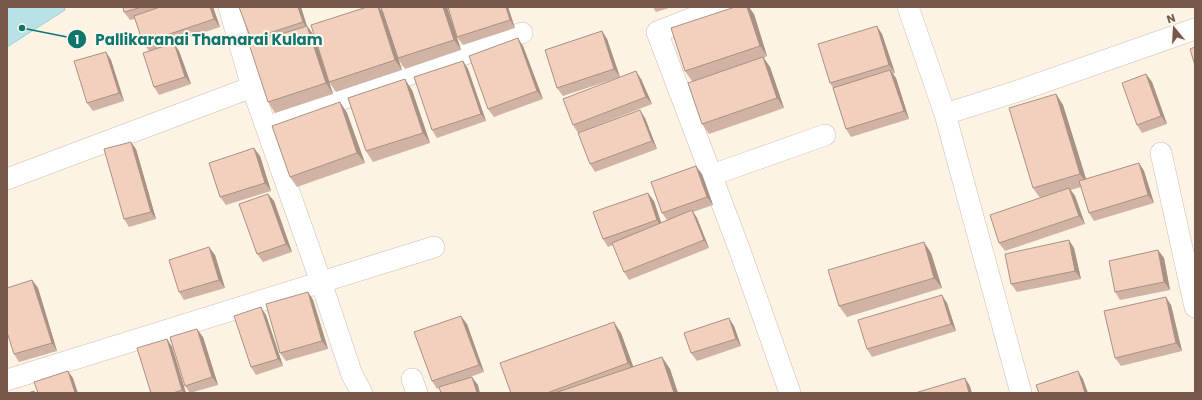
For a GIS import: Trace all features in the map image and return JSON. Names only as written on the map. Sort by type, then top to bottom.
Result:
[{"type":"street","points":[[229,7],[252,87],[352,374],[362,393]]},
{"type":"street","points":[[722,7],[656,32],[712,176],[790,393]]},
{"type":"street","points":[[908,7],[945,114],[1021,393]]},
{"type":"street","points":[[945,114],[1015,92],[1195,29]]},
{"type":"street","points":[[267,127],[522,33]]},
{"type":"street","points":[[7,179],[252,87]]},
{"type":"street","points":[[712,176],[825,135]]},
{"type":"street","points":[[1161,153],[1195,307]]},
{"type":"street","points":[[7,380],[434,247]]},
{"type":"water","points":[[7,7],[64,7],[65,10],[7,47]]},
{"type":"building","points":[[123,7],[142,7],[124,12]]},
{"type":"building","points":[[160,7],[210,7],[214,19],[143,43],[134,16]]},
{"type":"building","points":[[239,7],[298,7],[303,22],[251,39]]},
{"type":"building","points":[[367,7],[378,7],[395,60],[329,82],[311,25]]},
{"type":"building","points":[[381,7],[443,7],[454,40],[398,58]]},
{"type":"building","points":[[448,7],[506,7],[510,20],[457,37]]},
{"type":"building","points":[[735,7],[747,7],[760,46],[685,71],[671,28]]},
{"type":"building","points":[[307,26],[326,83],[268,102],[249,44]]},
{"type":"building","points":[[877,26],[889,65],[830,83],[818,44]]},
{"type":"building","points":[[602,31],[614,69],[557,88],[545,50]]},
{"type":"building","points":[[518,38],[537,91],[488,109],[469,56]]},
{"type":"building","points":[[174,43],[185,77],[154,87],[143,53]]},
{"type":"building","points":[[1195,47],[1195,66],[1190,49]]},
{"type":"building","points":[[106,52],[119,93],[87,103],[74,61]]},
{"type":"building","points":[[763,57],[777,98],[702,124],[688,83]]},
{"type":"building","points":[[463,61],[481,114],[432,130],[414,77]]},
{"type":"building","points":[[890,70],[904,111],[846,129],[833,88]]},
{"type":"building","points":[[636,71],[646,97],[573,125],[563,99]]},
{"type":"building","points":[[1146,74],[1161,116],[1137,125],[1122,83]]},
{"type":"building","points":[[405,79],[423,133],[366,151],[348,98]]},
{"type":"building","points":[[1056,94],[1080,174],[1033,188],[1009,108]]},
{"type":"building","points":[[340,102],[357,153],[290,177],[272,126]]},
{"type":"building","points":[[640,110],[652,141],[590,164],[578,133]]},
{"type":"building","points":[[131,142],[151,212],[124,219],[104,149]]},
{"type":"building","points":[[254,148],[265,183],[220,197],[209,163]]},
{"type":"building","points":[[1139,163],[1148,195],[1089,213],[1079,181]]},
{"type":"building","points":[[696,166],[707,197],[662,213],[651,182]]},
{"type":"building","points":[[1069,188],[1079,216],[999,243],[990,215]]},
{"type":"building","points":[[648,193],[657,220],[603,239],[593,212]]},
{"type":"building","points":[[268,194],[286,244],[257,254],[239,204]]},
{"type":"building","points":[[692,210],[704,240],[624,272],[612,243]]},
{"type":"building","points":[[1069,240],[1075,271],[1011,284],[1005,254]]},
{"type":"building","points":[[924,242],[934,278],[839,306],[828,270]]},
{"type":"building","points":[[209,247],[219,280],[179,292],[169,260]]},
{"type":"building","points":[[1158,250],[1164,282],[1115,292],[1109,261]]},
{"type":"building","points":[[32,280],[52,343],[14,354],[7,332],[7,288]]},
{"type":"building","points":[[308,292],[322,341],[280,353],[266,304]]},
{"type":"building","points":[[942,295],[951,324],[867,349],[858,320]]},
{"type":"building","points":[[1166,297],[1176,343],[1115,358],[1104,311]]},
{"type":"building","points":[[261,307],[278,359],[251,367],[234,316]]},
{"type":"building","points":[[461,316],[479,365],[432,381],[414,332]]},
{"type":"building","points":[[729,318],[736,339],[691,353],[684,333]]},
{"type":"building","points":[[614,322],[628,363],[547,393],[511,393],[500,363]]},
{"type":"building","points":[[197,329],[212,377],[185,386],[170,337]]},
{"type":"building","points":[[167,339],[182,390],[173,393],[151,393],[137,348]]},
{"type":"building","points":[[662,357],[674,393],[555,393]]},
{"type":"building","points":[[68,371],[75,393],[38,393],[34,382]]},
{"type":"building","points":[[1078,371],[1085,393],[1039,393],[1036,385]]},
{"type":"building","points":[[472,377],[477,393],[441,393],[439,387]]},
{"type":"building","points":[[965,378],[969,393],[915,393]]},
{"type":"place","name":"Pallikaranai Thamarai Kulam","points":[[22,28]]}]
